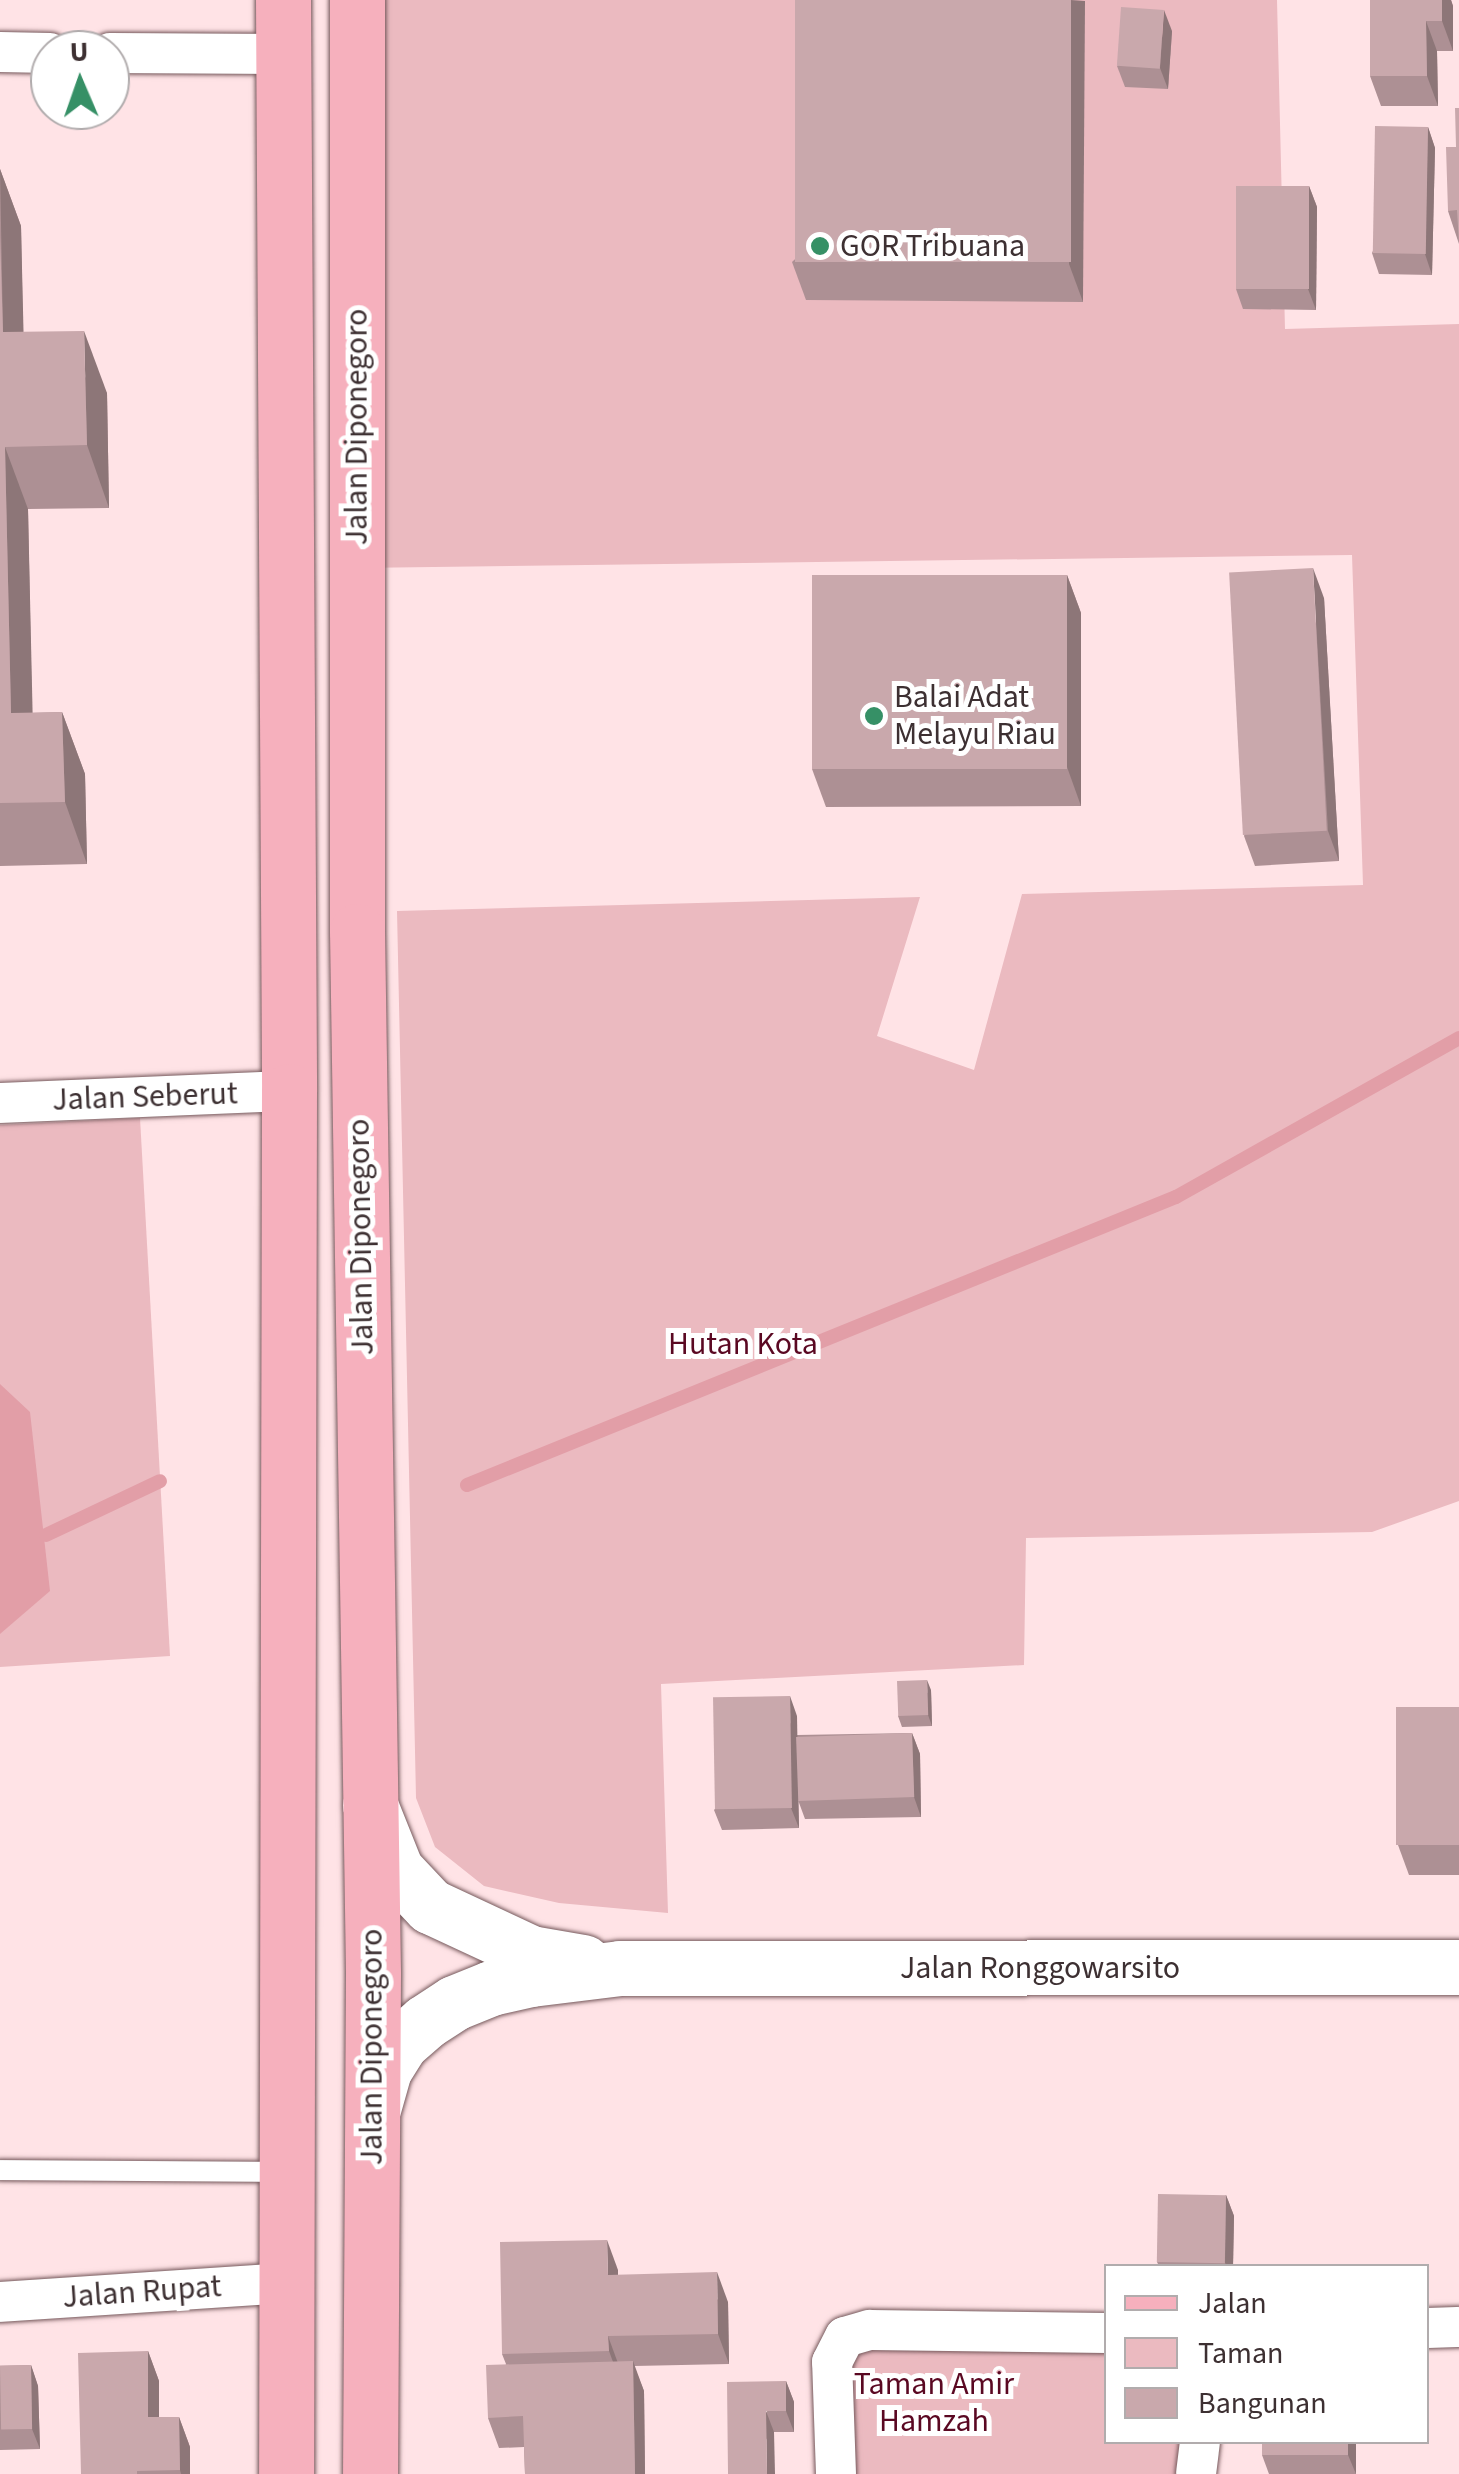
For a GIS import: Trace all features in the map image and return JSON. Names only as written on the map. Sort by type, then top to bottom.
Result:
[{"type":"main road","points":[[283,0],[289,1091],[286,2474]]},
{"type":"main road","name":"Jalan Diponegoro","points":[[358,0],[357,931],[374,2108],[370,2474]]},
{"type":"main road","points":[[286,405],[358,405]]},
{"type":"street","points":[[0,52],[30,53]]},
{"type":"street","points":[[130,53],[284,54]]},
{"type":"street","name":"Jalan Seberut","points":[[0,1103],[289,1091]]},
{"type":"street","name":"Jalan Ronggowarsito","points":[[370,1806],[396,1870],[430,1906],[531,1953],[620,1968]]},
{"type":"street","name":"Jalan Ronggowarsito","points":[[374,2108],[384,2070],[401,2043],[454,2003],[531,1979],[620,1968],[1459,1968]]},
{"type":"street","name":"Jalan Rupat","points":[[0,2302],[285,2283]]},
{"type":"street","points":[[1429,2328],[1459,2326]]},
{"type":"street","points":[[836,2474],[832,2362],[846,2337],[870,2330],[1104,2333]]},
{"type":"street","points":[[1196,2474],[1200,2444]]},
{"type":"lane","points":[[0,2170],[287,2172]]},
{"type":"green space","name":"Hutan Kota","points":[[359,0],[1277,0],[1285,329],[1459,324],[1459,1501],[1372,1532],[1026,1538],[1024,1665],[661,1684],[668,1913],[559,1903],[484,1886],[435,1847],[416,1798],[397,911],[920,897],[877,1036],[974,1070],[1022,894],[1363,885],[1352,555],[357,568]]},
{"type":"green space","points":[[140,1118],[170,1656],[0,1667],[0,1125]]},
{"type":"green space","name":"Taman Amir Hamzah","points":[[1104,2333],[1104,2444],[1200,2444],[1196,2474],[836,2474],[845,2337]]},
{"type":"shaded area","points":[[0,1384],[30,1412],[50,1591],[0,1634]]},
{"type":"building","points":[[795,0],[1071,0],[1071,262],[795,262]]},
{"type":"building","points":[[1370,0],[1442,0],[1442,21],[1426,21],[1427,76],[1370,76]]},
{"type":"building","points":[[1121,7],[1164,10],[1160,69],[1117,66]]},
{"type":"building","points":[[1455,108],[1459,108],[1459,243],[1457,210],[1448,211],[1446,147],[1456,147]]},
{"type":"building","points":[[1375,126],[1428,127],[1426,254],[1373,253]]},
{"type":"building","points":[[1236,186],[1309,186],[1309,289],[1236,289]]},
{"type":"building","points":[[0,235],[3,332],[84,331],[87,445],[5,447],[11,713],[62,712],[65,802],[0,803]]},
{"type":"building","points":[[1313,568],[1327,831],[1243,835],[1229,572]]},
{"type":"building","points":[[812,575],[1067,575],[1067,769],[812,769]]},
{"type":"building","points":[[927,1680],[928,1715],[898,1716],[897,1681]]},
{"type":"building","points":[[790,1696],[792,1808],[715,1809],[713,1697]]},
{"type":"building","points":[[1396,1707],[1459,1707],[1459,1845],[1396,1845]]},
{"type":"building","points":[[912,1733],[914,1797],[798,1801],[796,1737]]},
{"type":"building","points":[[1158,2194],[1226,2195],[1225,2263],[1157,2262]]},
{"type":"building","points":[[607,2240],[608,2275],[717,2272],[718,2334],[608,2336],[609,2351],[502,2354],[500,2242]]},
{"type":"building","points":[[148,2351],[148,2417],[179,2417],[180,2470],[81,2474],[78,2353]]},
{"type":"building","points":[[633,2361],[635,2474],[525,2474],[523,2416],[488,2418],[486,2365]]},
{"type":"building","points":[[31,2365],[32,2429],[1,2430],[0,2366]]},
{"type":"building","points":[[786,2381],[786,2411],[766,2411],[767,2474],[728,2474],[727,2382]]},
{"type":"building","points":[[1262,2444],[1348,2444],[1348,2455],[1262,2455]]},
{"type":"waterway","points":[[467,1485],[1176,1197],[1459,1038]]},
{"type":"waterway","points":[[46,1535],[160,1481]]},
{"type":"place","name":"GOR Tribuana","points":[[820,246]]},
{"type":"place","name":"Balai Adat Melayu Riau","points":[[874,716]]}]
